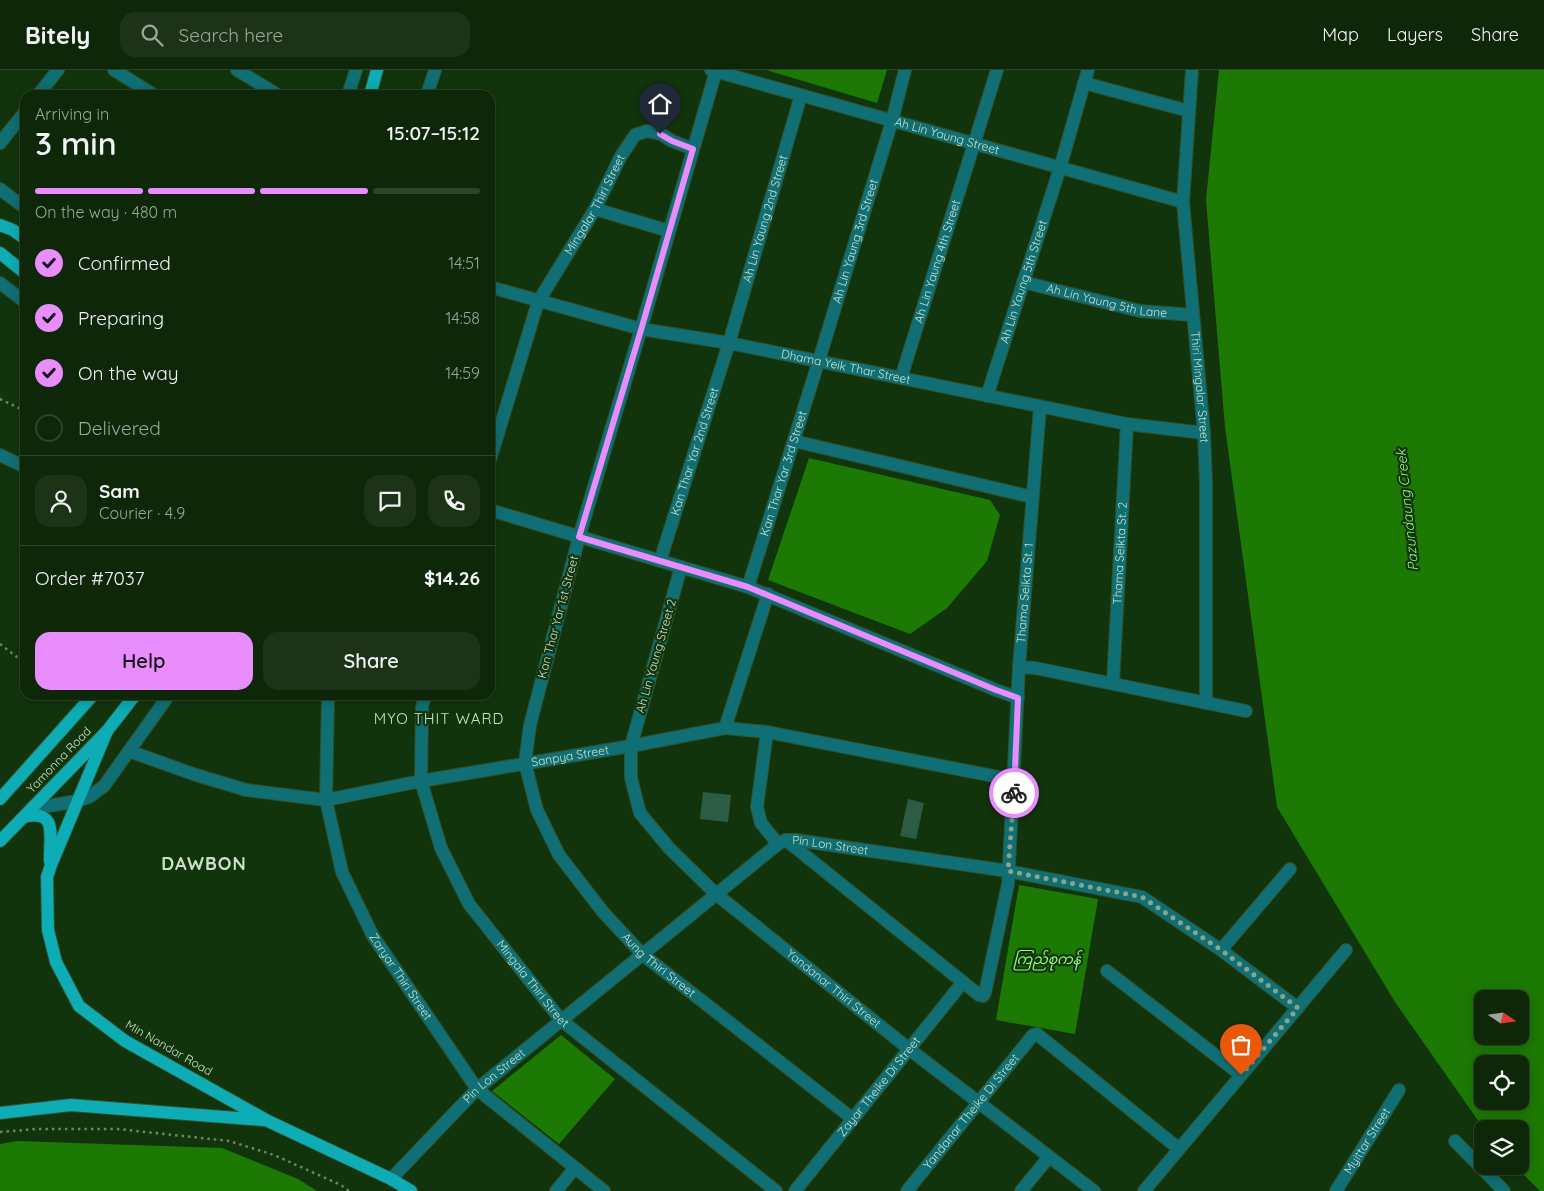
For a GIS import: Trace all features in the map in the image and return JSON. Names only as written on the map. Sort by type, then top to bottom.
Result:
[{"type":"main road","points":[[371,90],[377,70]]},
{"type":"main road","points":[[0,225],[20,235]]},
{"type":"main road","points":[[0,253],[20,269]]},
{"type":"main road","name":"Yamonna Road","points":[[0,799],[89,700]]},
{"type":"main road","name":"Yamonna Road","points":[[0,841],[107,731],[131,700]]},
{"type":"main road","name":"Min Nandar Road","points":[[107,731],[50,865],[47,877],[48,930],[56,962],[79,1006],[126,1041],[268,1121],[411,1191]]},
{"type":"main road","points":[[27,813],[43,816],[48,821],[50,830],[50,865]]},
{"type":"main road","name":"Min Nandar Road","points":[[0,1113],[71,1105],[268,1121]]},
{"type":"street","points":[[42,90],[58,70]]},
{"type":"street","points":[[114,70],[137,90]]},
{"type":"street","points":[[237,70],[270,90]]},
{"type":"street","points":[[350,90],[356,70]]},
{"type":"street","points":[[429,90],[435,70]]},
{"type":"street","name":"Ah Lin Yaung Street","points":[[712,70],[1184,202]]},
{"type":"street","name":"Kan Thar Yar 1st Street","points":[[525,763],[530,725],[579,537],[693,149],[712,70]]},
{"type":"street","name":"Ah Lin Yaung 3rd Street","points":[[819,360],[906,70]]},
{"type":"street","name":"Ah Lin Yaung 4th Street","points":[[901,378],[997,70]]},
{"type":"street","name":"Ah Lin Yaung 5th Street","points":[[987,396],[1060,168],[1088,70]]},
{"type":"street","name":"Thiri Mingalar Street","points":[[1192,70],[1184,202],[1192,316],[1204,434],[1206,484],[1206,703]]},
{"type":"street","points":[[1084,83],[1190,112]]},
{"type":"street","name":"Ah Lin Yaung 2nd Street","points":[[729,343],[802,95]]},
{"type":"street","points":[[0,143],[20,118]]},
{"type":"street","name":"Mingalar Thiri Street","points":[[538,302],[596,208],[621,156],[635,135],[647,131],[660,134],[693,149]]},
{"type":"street","points":[[0,189],[20,204]]},
{"type":"street","points":[[596,208],[669,230]]},
{"type":"street","name":"Ah Lin Yaung 5th Lane","points":[[1023,282],[1140,311],[1192,316]]},
{"type":"street","points":[[0,283],[20,298]]},
{"type":"street","name":"Dhama Yeik Thar Street","points":[[495,289],[641,330],[729,343],[819,360],[1127,424],[1204,434]]},
{"type":"street","points":[[495,444],[538,302]]},
{"type":"street","name":"Kan Thar Yar 2nd Street","points":[[660,561],[729,343]]},
{"type":"street","name":"Kan Thar Yar 3rd Street","points":[[748,587],[819,360]]},
{"type":"street","name":"Thama Seikta St. 1","points":[[963,982],[979,995],[983,996],[985,993],[1008,884],[1019,667],[1040,407]]},
{"type":"street","name":"Thama Seikta St. 2","points":[[1113,683],[1127,424]]},
{"type":"street","points":[[794,441],[1032,497]]},
{"type":"street","points":[[0,455],[20,465]]},
{"type":"street","points":[[495,512],[768,594],[1018,698]]},
{"type":"street","name":"Ah Lin Yaung Street 2","points":[[631,746],[681,567]]},
{"type":"street","points":[[725,728],[768,594]]},
{"type":"street","points":[[1019,667],[1035,668],[1113,683],[1246,711]]},
{"type":"street","points":[[27,813],[89,797],[104,786],[165,700]]},
{"type":"street","name":"Zaryar Thiri Street","points":[[328,700],[326,800],[342,872],[373,936],[477,1089],[604,1191]]},
{"type":"street","name":"Mingala Thiri Street","points":[[424,700],[422,707],[421,781],[442,848],[469,904],[561,1020],[776,1191]]},
{"type":"street","name":"Sanpya Street","points":[[129,751],[246,790],[326,800],[421,781],[631,746],[725,728],[766,732],[1014,780]]},
{"type":"street","points":[[766,732],[757,807],[761,823],[782,842],[963,982]]},
{"type":"street","name":"Yandanar Thiri Street","points":[[631,746],[632,778],[640,813],[669,848],[716,894],[909,1049],[1094,1191]]},
{"type":"street","name":"Aung Thiri Street","points":[[525,763],[537,810],[559,855],[603,912],[642,954],[853,1119]]},
{"type":"street","name":"Pin Lon Street","points":[[391,1180],[477,1089],[782,842],[796,840],[1008,871],[1142,897],[1221,950],[1298,1008]]},
{"type":"street","points":[[1221,950],[1290,869]]},
{"type":"street","points":[[1144,1191],[1346,950]]},
{"type":"street","points":[[1107,971],[1241,1075]]},
{"type":"street","name":"Zayar Theike Di Street","points":[[795,1191],[963,982]]},
{"type":"street","name":"Yandanar Theike Di Street","points":[[907,1191],[1033,1036],[1037,1034],[1179,1149]]},
{"type":"street","name":"Myittar Street","points":[[1336,1191],[1399,1090]]},
{"type":"street","points":[[1455,1141],[1504,1191]]},
{"type":"street","points":[[1021,1191],[1049,1157]]},
{"type":"street","points":[[556,1191],[575,1168]]},
{"type":"path","points":[[0,399],[20,409]]},
{"type":"path","points":[[0,644],[20,658]]},
{"type":"path","points":[[0,1132],[36,1129],[118,1129],[229,1141],[274,1155],[349,1191]]},
{"type":"water","points":[[766,70],[887,70],[877,103]]},
{"type":"water","name":"Pazundaung Creek","points":[[1219,70],[1544,70],[1544,1191],[1540,1191],[1524,1175],[1529,1175],[1529,1120],[1478,1120],[1395,1002],[1277,807],[1225,427],[1206,200]]},
{"type":"water","points":[[809,458],[990,500],[1000,515],[987,561],[947,608],[910,634],[768,580]]},
{"type":"water","name":"ကြည်စုကန်","points":[[1019,885],[1098,899],[1075,1034],[996,1020]]},
{"type":"water","points":[[561,1035],[615,1079],[559,1144],[492,1091]]},
{"type":"water","points":[[17,1141],[222,1148],[298,1179],[317,1191],[0,1191],[0,1144]]},
{"type":"building","points":[[703,792],[731,795],[728,822],[700,819]]},
{"type":"building","points":[[908,799],[924,803],[916,839],[900,836]]},
{"type":"way so far","points":[[1014,793],[1008,871],[1142,897],[1221,950],[1298,1008],[1241,1075]]},
{"type":"district","name":"MYO THIT WARD","points":[[439,719]]},
{"type":"district","name":"DAWBON","points":[[204,864]]},
{"type":"route","points":[[660,134],[693,149],[579,537],[768,594],[1018,698],[1014,793]]}]
